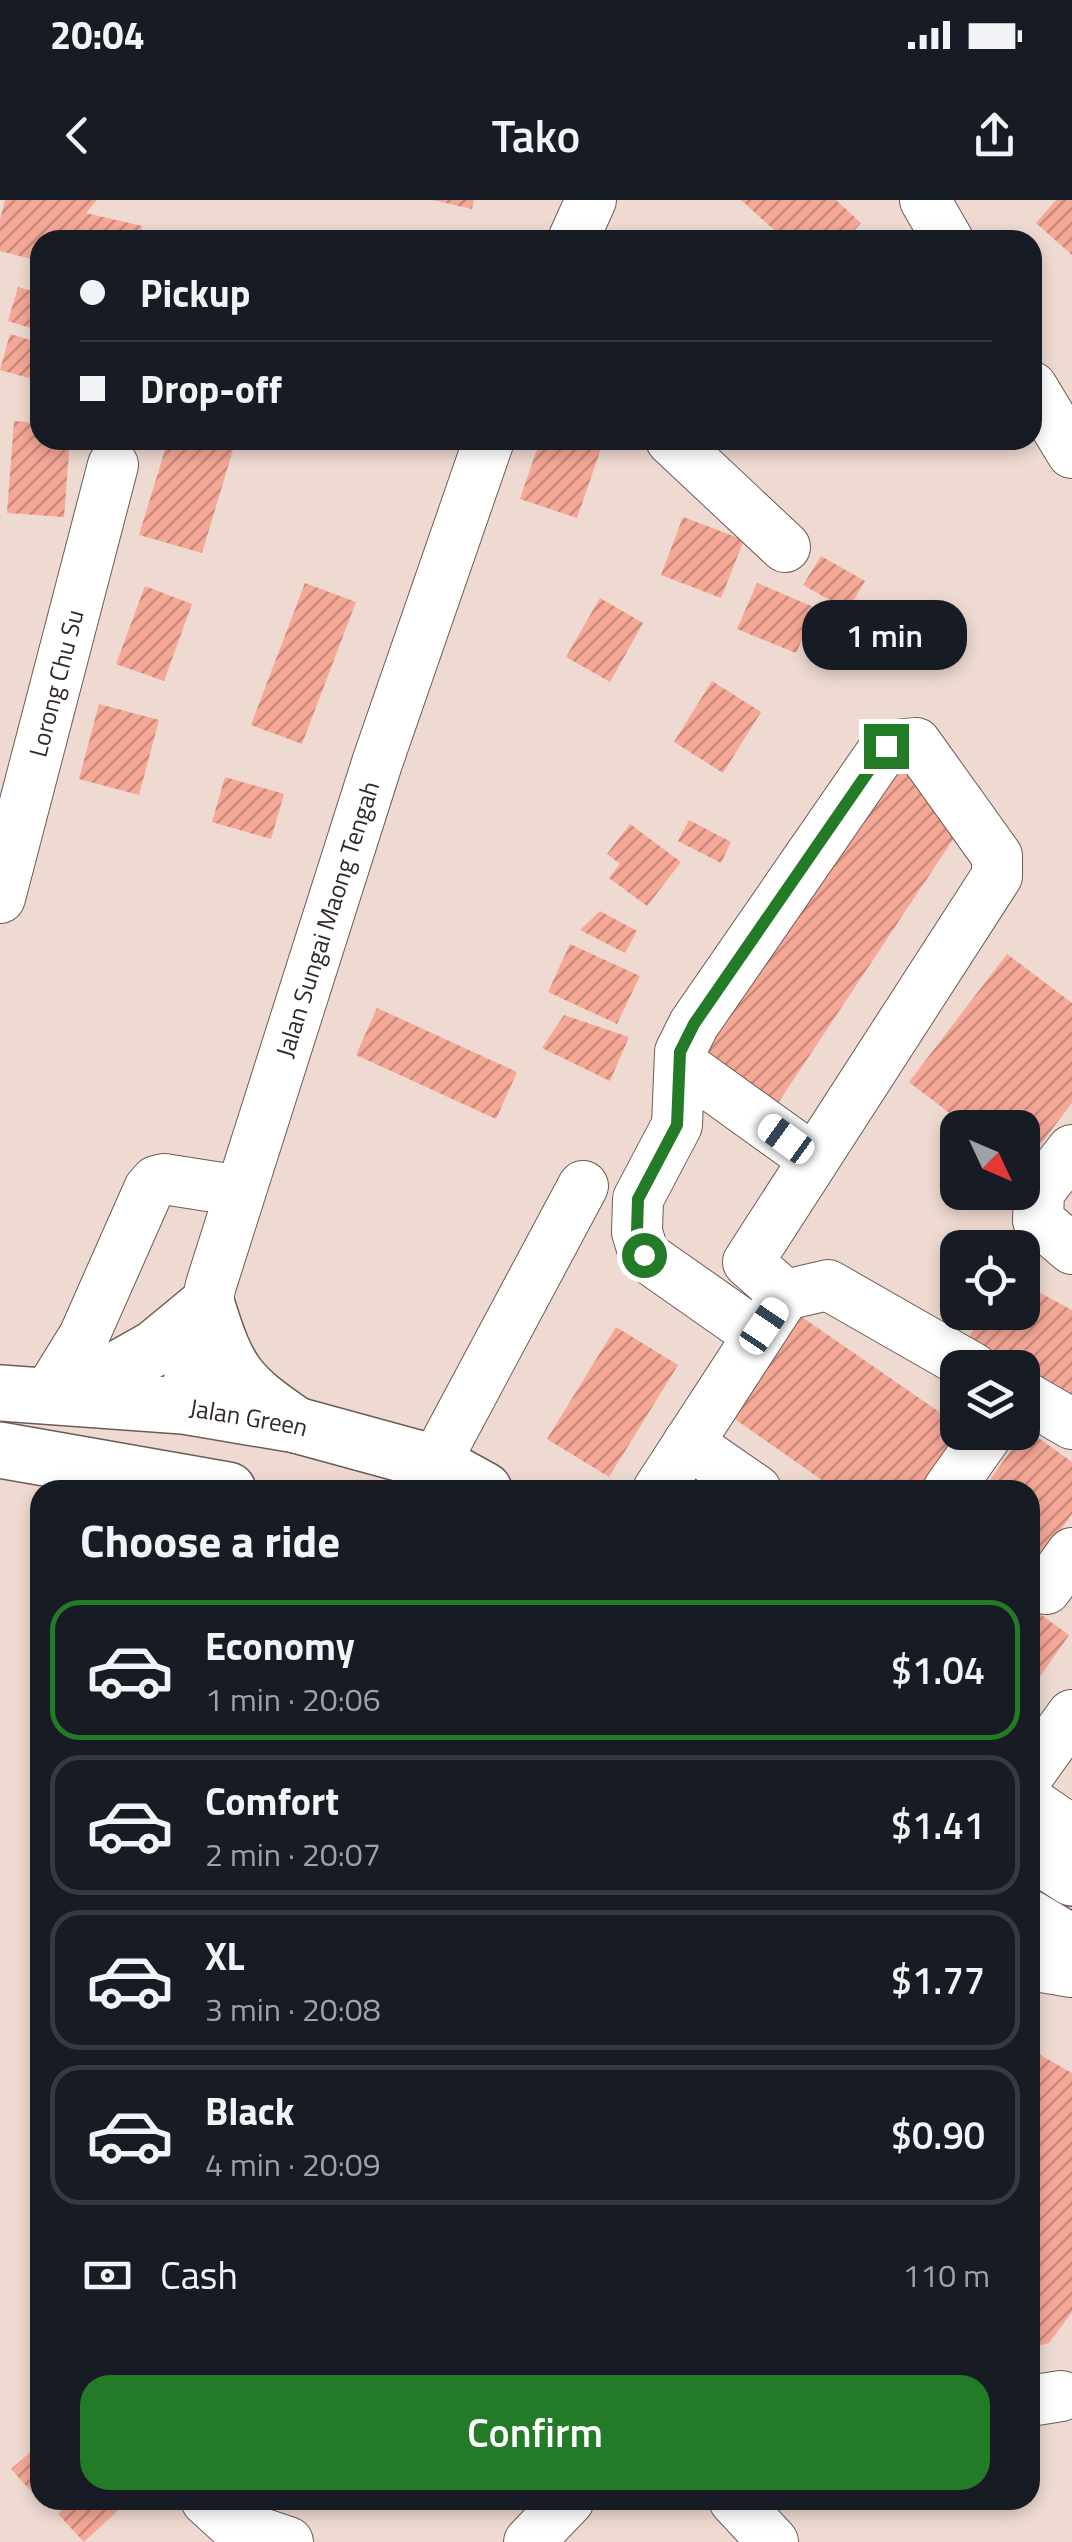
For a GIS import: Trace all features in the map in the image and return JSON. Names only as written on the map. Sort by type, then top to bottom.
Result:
[{"type":"main road","points":[[38,1396],[155,1348],[206,1305],[222,1354],[250,1394],[296,1425]]},
{"type":"main road","name":"Jalan Green","points":[[38,1396],[183,1406],[296,1425],[435,1463],[466,1480]]},
{"type":"main road","points":[[4,1450],[86,1441],[133,1430],[183,1406],[200,1439],[243,1480]]},
{"type":"main road","points":[[4,1450],[120,1480]]},
{"type":"main road","points":[[1040,1858],[1072,1878]]},
{"type":"main road","points":[[1040,1924],[1072,1943]]},
{"type":"street","points":[[577,230],[591,200]]},
{"type":"street","points":[[925,200],[942,230]]},
{"type":"street","points":[[1042,403],[1072,453]]},
{"type":"street","name":"Jalan Sungai Maong Tengah","points":[[183,1406],[206,1305],[240,1192],[377,763],[486,450]]},
{"type":"street","points":[[682,450],[785,547]]},
{"type":"street","name":"Lorong Chu Su","points":[[1,890],[112,465]]},
{"type":"street","points":[[718,1306],[997,876],[997,856],[916,743],[886,746],[694,1024],[680,1052],[677,1125],[638,1199],[637,1232],[644,1255],[718,1306],[772,1315]]},
{"type":"street","points":[[680,1063],[812,1158]]},
{"type":"street","points":[[1072,1150],[1039,1192],[1038,1220],[1072,1249]]},
{"type":"street","points":[[38,1396],[84,1336],[156,1181],[164,1179],[240,1192]]},
{"type":"street","points":[[435,1463],[582,1186]]},
{"type":"street","points":[[748,1262],[772,1315]]},
{"type":"street","points":[[664,1480],[772,1315],[828,1285],[942,1350]]},
{"type":"street","points":[[1040,1405],[1072,1424]]},
{"type":"street","points":[[688,1443],[742,1480]]},
{"type":"street","points":[[955,1480],[976,1450]]},
{"type":"street","points":[[1040,1588],[1046,1589],[1072,1553]]},
{"type":"street","points":[[1040,1759],[1072,1715]]},
{"type":"street","points":[[1040,1809],[1072,1830]]},
{"type":"street","points":[[1040,1967],[1072,1972]]},
{"type":"street","points":[[216,2510],[230,2523],[288,2542]]},
{"type":"street","points":[[529,2542],[559,2510]]},
{"type":"street","points":[[743,2510],[773,2542]]},
{"type":"building","points":[[5,200],[97,200],[86,213],[142,226],[141,230],[30,230],[30,258],[0,251],[0,220]]},
{"type":"building","points":[[433,200],[474,200],[472,209]]},
{"type":"building","points":[[741,200],[836,200],[861,223],[855,230],[774,230]]},
{"type":"building","points":[[1056,200],[1072,200],[1072,255],[1036,223]]},
{"type":"building","points":[[18,287],[30,290],[30,328],[8,321]]},
{"type":"building","points":[[10,334],[30,340],[30,378],[0,370]]},
{"type":"building","points":[[14,421],[30,422],[30,450],[69,450],[64,517],[7,513]]},
{"type":"building","points":[[165,450],[233,450],[202,553],[139,535]]},
{"type":"building","points":[[537,450],[601,450],[577,518],[520,499]]},
{"type":"building","points":[[683,517],[744,540],[721,598],[661,575]]},
{"type":"building","points":[[821,556],[865,581],[848,610],[803,585]]},
{"type":"building","points":[[305,583],[356,602],[302,744],[251,725]]},
{"type":"building","points":[[757,583],[816,608],[796,653],[737,629]]},
{"type":"building","points":[[145,586],[192,604],[164,681],[116,664]]},
{"type":"building","points":[[600,598],[643,623],[610,682],[566,657]]},
{"type":"building","points":[[829,612],[850,624],[831,658],[805,654]]},
{"type":"building","points":[[712,681],[761,712],[723,773],[674,742]]},
{"type":"building","points":[[99,704],[159,720],[139,795],[79,779]]},
{"type":"building","points":[[907,755],[956,835],[770,1115],[694,1065]]},
{"type":"building","points":[[225,777],[284,794],[271,839],[212,822]]},
{"type":"building","points":[[689,820],[731,842],[721,863],[678,841]]},
{"type":"building","points":[[630,824],[681,862],[647,906],[609,878],[620,864],[607,854]]},
{"type":"building","points":[[600,911],[637,931],[625,953],[580,930]]},
{"type":"building","points":[[570,944],[640,976],[617,1024],[548,992]]},
{"type":"building","points":[[1007,954],[1072,1003],[1072,1103],[1040,1145],[1040,1110],[946,1110],[909,1082]]},
{"type":"building","points":[[377,1008],[517,1072],[496,1119],[356,1055]]},
{"type":"building","points":[[564,1015],[629,1037],[610,1081],[542,1048]]},
{"type":"building","points":[[1040,1293],[1072,1310],[1072,1397],[1040,1380],[1040,1350],[984,1350],[967,1341],[973,1330],[1040,1330]]},
{"type":"building","points":[[802,1317],[940,1413],[940,1450],[948,1450],[927,1480],[822,1480],[732,1417]]},
{"type":"building","points":[[616,1327],[678,1365],[609,1477],[547,1439]]},
{"type":"building","points":[[1040,1439],[1072,1462],[1072,1514],[1040,1559],[1040,1480],[990,1480],[1011,1450],[1040,1450]]},
{"type":"building","points":[[1040,1614],[1069,1635],[1040,1677]]},
{"type":"building","points":[[1040,2055],[1072,2073],[1072,2312],[1049,2343],[1040,2345]]},
{"type":"building","points":[[30,2453],[30,2490],[11,2469]]},
{"type":"building","points":[[62,2510],[118,2510],[84,2542],[58,2514]]},
{"type":"route","points":[[644,1255],[637,1232],[638,1199],[677,1125],[680,1052],[694,1024],[886,746]]}]
